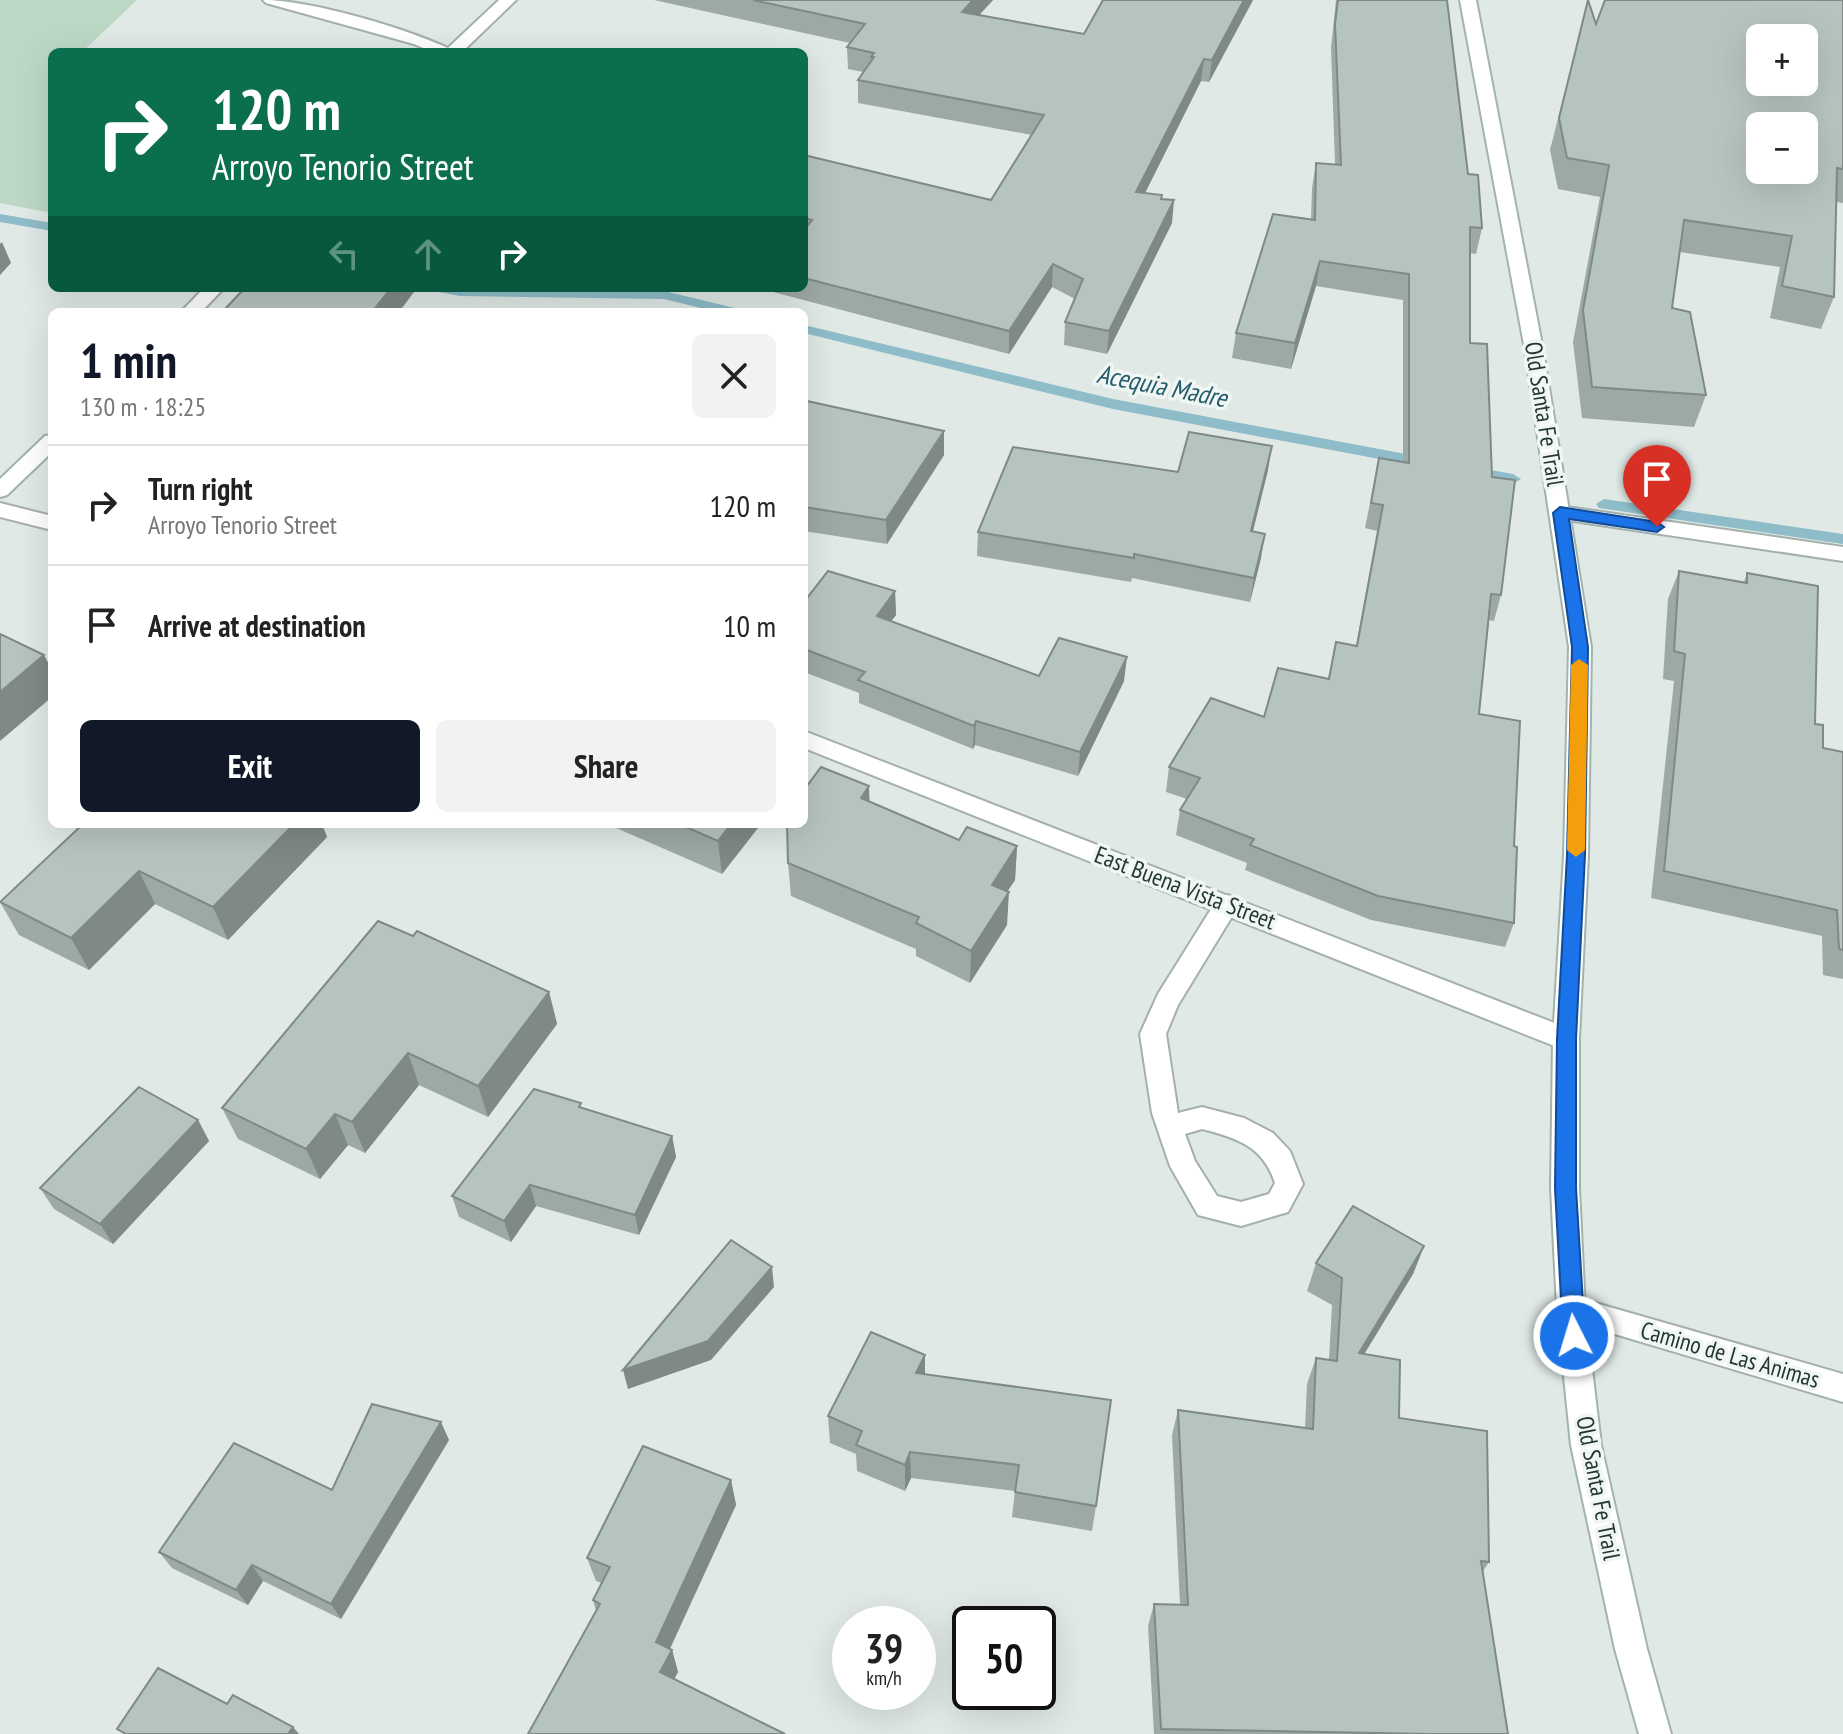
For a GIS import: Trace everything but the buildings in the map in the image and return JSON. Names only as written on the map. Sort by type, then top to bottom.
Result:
[{"type":"main road","points":[[271,0],[436,48]]},
{"type":"main road","points":[[457,48],[508,0]]},
{"type":"main road","name":"Old Santa Fe Trail","points":[[1468,0],[1519,264],[1580,647],[1576,855],[1566,1039],[1565,1188],[1571,1309],[1586,1445],[1631,1649],[1655,1734]]},
{"type":"main road","points":[[194,308],[211,292]]},
{"type":"main road","points":[[0,490],[48,445]]},
{"type":"main road","points":[[0,510],[48,522]]},
{"type":"main road","points":[[1560,513],[1843,554]]},
{"type":"main road","name":"East Buena Vista Street","points":[[808,741],[1566,1039]]},
{"type":"main road","points":[[1170,1126],[1202,1118],[1235,1126],[1264,1141],[1281,1159],[1289,1184],[1278,1203],[1241,1214],[1208,1206],[1183,1166],[1165,1113],[1153,1034],[1167,1001],[1227,905]]},
{"type":"main road","name":"Camino de Las Animas","points":[[1571,1309],[1843,1388]]},
{"type":"green space","points":[[0,0],[137,0],[86,48],[48,48],[48,212],[0,203]]},
{"type":"waterway","name":"Acequia Madre","points":[[0,218],[48,226]]},
{"type":"waterway","name":"Acequia Madre","points":[[460,292],[664,295],[718,308]]},
{"type":"waterway","name":"Acequia Madre","points":[[808,330],[1113,404],[1427,463]]},
{"type":"waterway","name":"Acequia Madre","points":[[1468,471],[1513,479]]},
{"type":"waterway","name":"Acequia Madre","points":[[1604,504],[1843,539]]},
{"type":"slow traffic","points":[[1576,850],[1579,665]]},
{"type":"route","points":[[1574,1336],[1565,1188],[1566,1039],[1576,855],[1580,647],[1560,513],[1657,527]]}]
